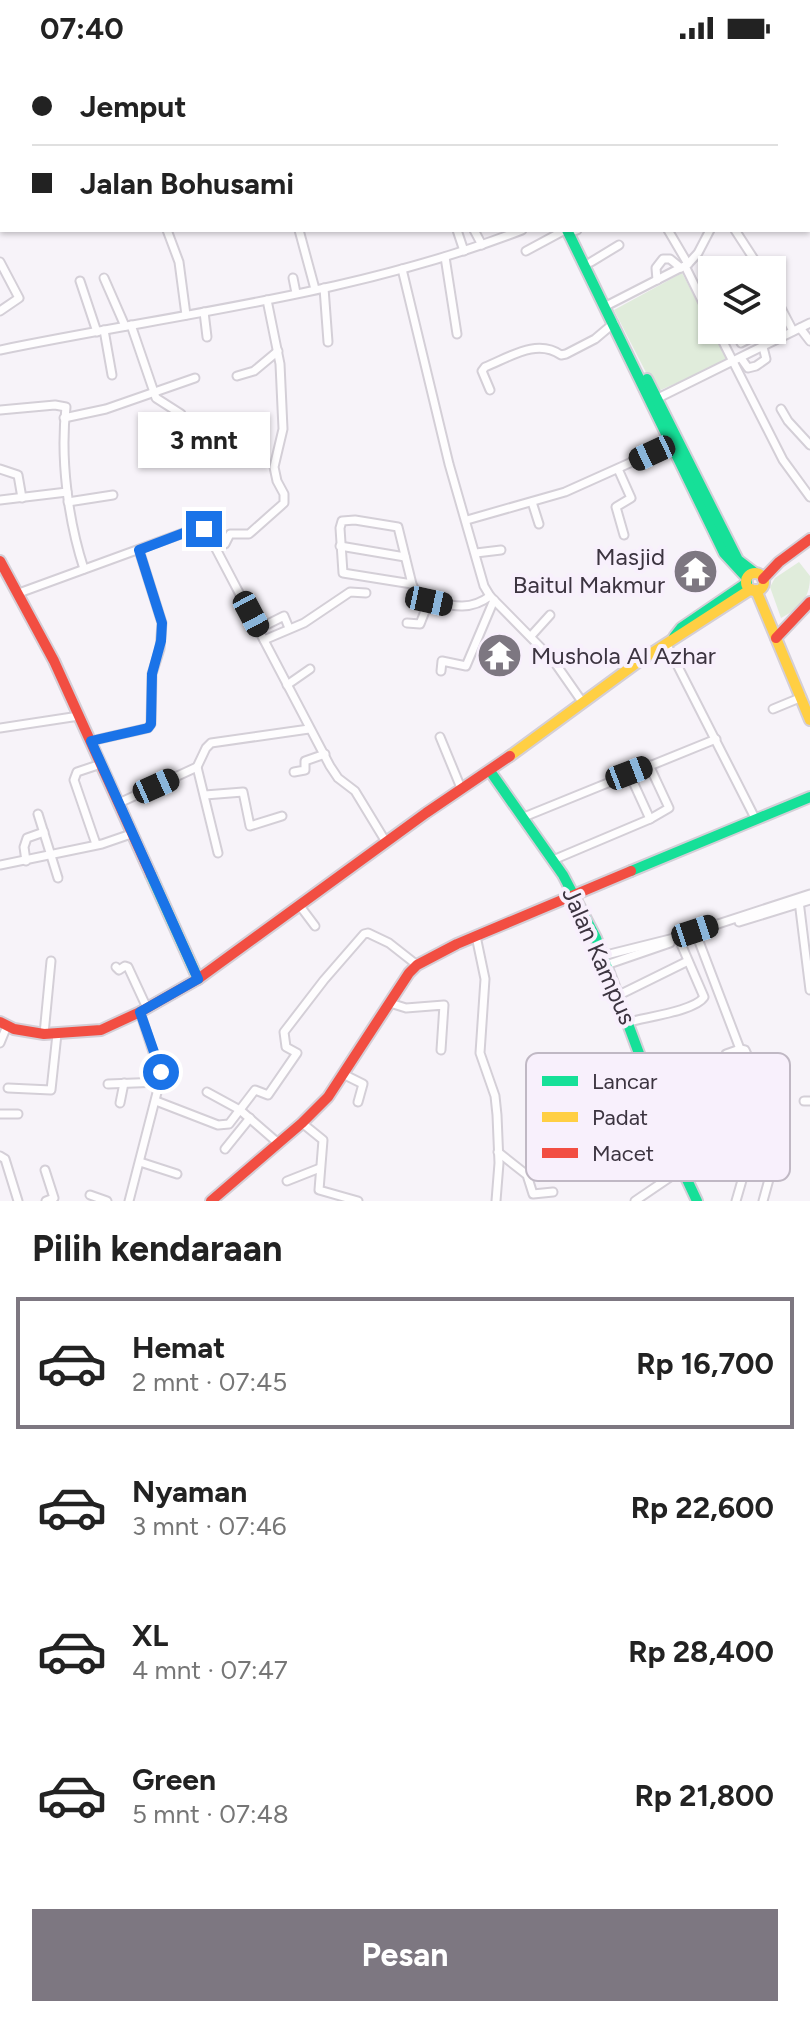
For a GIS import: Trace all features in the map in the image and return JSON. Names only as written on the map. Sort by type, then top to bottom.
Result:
[{"type":"main road","points":[[572,232],[591,262],[724,553],[755,583]]},
{"type":"main road","points":[[572,232],[654,400],[738,560],[755,583],[806,700],[810,720]]},
{"type":"main road","points":[[4,1024],[44,1034],[101,1030],[198,979],[461,788],[490,771],[670,641],[679,638],[810,539]]},
{"type":"main road","points":[[0,561],[19,593],[91,741],[198,979]]},
{"type":"main road","points":[[778,636],[809,606]]},
{"type":"main road","name":"Jalan Kampus","points":[[490,771],[524,817],[573,894],[596,938],[640,1053]]},
{"type":"main road","points":[[211,1201],[328,1097],[411,969],[450,948],[573,894],[810,797]]},
{"type":"main road","name":"Jalan Kampus","points":[[688,1181],[697,1201]]},
{"type":"street","points":[[168,232],[179,262],[186,315]]},
{"type":"street","points":[[300,232],[320,288],[328,342]]},
{"type":"street","points":[[458,232],[464,251]]},
{"type":"street","points":[[475,232],[482,245]]},
{"type":"street","points":[[0,350],[320,288],[445,257],[517,232]]},
{"type":"street","points":[[526,251],[567,232]]},
{"type":"street","points":[[669,232],[698,294]]},
{"type":"street","points":[[609,304],[684,266],[698,253],[709,232]]},
{"type":"street","points":[[736,232],[752,256]]},
{"type":"street","points":[[591,262],[619,245]]},
{"type":"street","points":[[445,257],[457,334]]},
{"type":"street","points":[[657,280],[656,268],[663,259],[684,266]]},
{"type":"street","points":[[0,262],[19,298],[0,311]]},
{"type":"street","points":[[402,269],[449,464],[484,586],[553,660],[583,703]]},
{"type":"street","points":[[104,278],[128,326],[153,392],[159,401],[181,414]]},
{"type":"street","points":[[293,278],[296,293]]},
{"type":"street","points":[[80,281],[100,331],[112,375]]},
{"type":"street","points":[[215,547],[225,544],[230,534],[249,534],[284,503],[284,494],[274,467],[283,429],[278,351],[267,300]]},
{"type":"street","points":[[204,312],[207,337]]},
{"type":"street","points":[[786,313],[796,329],[810,341]]},
{"type":"street","points":[[490,390],[482,371],[485,367],[539,346],[566,354],[595,339],[614,323]]},
{"type":"street","points":[[786,335],[810,323]]},
{"type":"street","points":[[726,344],[737,360],[783,460],[810,497]]},
{"type":"street","points":[[654,400],[769,344]]},
{"type":"street","points":[[737,360],[748,368],[756,366],[766,359],[763,347]]},
{"type":"street","points":[[237,376],[254,371],[278,351]]},
{"type":"street","points":[[64,418],[106,409],[195,378]]},
{"type":"street","points":[[0,410],[66,407],[63,434],[68,502],[84,569]]},
{"type":"street","points":[[781,409],[810,445]]},
{"type":"street","points":[[467,520],[581,486],[672,444]]},
{"type":"street","points":[[0,469],[18,475],[22,498]]},
{"type":"street","points":[[618,469],[631,498],[616,507],[624,535]]},
{"type":"street","points":[[0,500],[67,492]]},
{"type":"street","points":[[68,502],[113,495]]},
{"type":"street","points":[[532,502],[539,524]]},
{"type":"street","points":[[412,584],[345,575],[341,570],[342,521],[387,524],[399,529],[417,597],[456,606],[475,606],[492,598]]},
{"type":"street","points":[[19,593],[200,528],[206,532],[309,729],[338,778],[355,791],[386,842]]},
{"type":"street","points":[[340,546],[405,557]]},
{"type":"street","points":[[91,741],[148,728],[151,724],[152,674],[161,641],[162,623],[139,550]]},
{"type":"street","points":[[476,553],[501,550]]},
{"type":"street","points":[[264,640],[304,623],[350,592],[366,593]]},
{"type":"street","points":[[441,671],[442,661],[466,666],[492,598]]},
{"type":"street","points":[[407,623],[420,624],[429,601]]},
{"type":"street","points":[[531,636],[550,615]]},
{"type":"street","points":[[258,629],[284,616],[289,628]]},
{"type":"street","points":[[670,641],[756,820]]},
{"type":"street","points":[[287,685],[310,669]]},
{"type":"street","points":[[773,709],[806,700]]},
{"type":"street","points":[[0,729],[79,716]]},
{"type":"street","points":[[119,803],[197,767],[211,743],[309,729]]},
{"type":"street","points":[[440,737],[461,788]]},
{"type":"street","points":[[524,817],[716,739]]},
{"type":"street","points":[[294,772],[305,770],[305,761],[325,754]]},
{"type":"street","points":[[96,844],[74,780],[77,772],[101,764]]},
{"type":"street","points":[[553,860],[669,808],[649,765]]},
{"type":"street","points":[[197,767],[218,853]]},
{"type":"street","points":[[629,773],[650,819]]},
{"type":"street","points":[[205,795],[243,792],[250,826],[282,816]]},
{"type":"street","points":[[38,814],[58,878]]},
{"type":"street","points":[[26,861],[24,847],[27,838],[44,832]]},
{"type":"street","points":[[0,865],[131,834]]},
{"type":"street","points":[[604,960],[810,897]]},
{"type":"street","points":[[799,900],[810,990]]},
{"type":"street","points":[[300,906],[315,926]]},
{"type":"street","points":[[156,1101],[222,1125],[229,1124],[255,1090],[268,1095],[278,1082],[297,1053],[286,1047],[284,1032],[331,971],[366,933],[389,943],[417,965]]},
{"type":"street","points":[[696,933],[740,1049]]},
{"type":"street","points":[[476,936],[485,973],[480,1053],[495,1096],[498,1152],[496,1201]]},
{"type":"street","points":[[629,1022],[701,1003],[704,997],[679,938]]},
{"type":"street","points":[[44,1034],[51,961]]},
{"type":"street","points":[[617,996],[688,961]]},
{"type":"street","points":[[116,967],[119,970],[128,967],[143,1010],[161,1082],[129,1201]]},
{"type":"street","points":[[390,1003],[406,1008],[444,1005],[441,1050]]},
{"type":"street","points":[[0,1043],[4,1024]]},
{"type":"street","points":[[8,1088],[51,1090],[57,1034]]},
{"type":"street","points":[[729,1053],[740,1049],[746,1053]]},
{"type":"street","points":[[343,1074],[363,1083],[358,1102]]},
{"type":"street","points":[[108,1084],[161,1082]]},
{"type":"street","points":[[120,1103],[124,1083]]},
{"type":"street","points":[[207,1092],[240,1110],[278,1143]]},
{"type":"street","points":[[0,1114],[18,1114]]},
{"type":"street","points":[[225,1149],[250,1118]]},
{"type":"street","points":[[302,1123],[322,1138],[319,1190],[352,1200]]},
{"type":"street","points":[[498,1152],[526,1174]]},
{"type":"street","points":[[0,1156],[5,1159],[18,1201]]},
{"type":"street","points":[[140,1162],[177,1174]]},
{"type":"street","points":[[287,1181],[320,1168]]},
{"type":"street","points":[[45,1170],[54,1200]]},
{"type":"street","points":[[529,1181],[533,1194],[553,1192]]},
{"type":"street","points":[[635,1201],[664,1181]]},
{"type":"street","points":[[736,1201],[741,1181]]},
{"type":"street","points":[[763,1201],[769,1181]]},
{"type":"street","points":[[90,1195],[107,1201]]},
{"type":"green space","points":[[682,273],[698,303],[698,344],[720,344],[729,360],[656,392],[614,310]]},
{"type":"green space","points":[[799,562],[810,576],[808,590],[799,606],[781,618],[770,587],[775,578]]},
{"type":"traffic: fast","points":[[568,232],[724,553],[747,578]]},
{"type":"traffic: fast","points":[[647,379],[738,560],[755,573]]},
{"type":"traffic: fast","points":[[674,637],[681,628],[747,583]]},
{"type":"traffic: fast","points":[[490,771],[563,875],[596,938],[639,1053]]},
{"type":"traffic: fast","points":[[631,871],[810,797]]},
{"type":"traffic: fast","points":[[151,875],[198,979]]},
{"type":"traffic: fast","points":[[688,1181],[697,1201]]},
{"type":"traffic: slow","points":[[755,573],[764,582],[755,591],[746,582],[755,573]]},
{"type":"traffic: slow","points":[[510,756],[638,662],[751,589]]},
{"type":"traffic: slow","points":[[756,590],[810,720]]},
{"type":"traffic: jam","points":[[763,579],[779,562],[810,539]]},
{"type":"traffic: jam","points":[[0,561],[54,661],[151,875]]},
{"type":"traffic: jam","points":[[776,638],[810,602]]},
{"type":"traffic: jam","points":[[0,1022],[14,1029],[44,1034],[101,1030],[140,1012],[198,979],[426,813],[510,756]]},
{"type":"traffic: jam","points":[[211,1201],[328,1097],[417,965],[457,944],[631,871]]},
{"type":"place","name":"Masjid Baitul Makmur","points":[[696,571]]},
{"type":"place","name":"Mushola Al Azhar","points":[[500,656]]},
{"type":"route","points":[[161,1072],[140,1012],[198,979],[91,741],[148,728],[151,724],[152,674],[161,641],[162,623],[139,550],[197,528],[204,529]]}]
